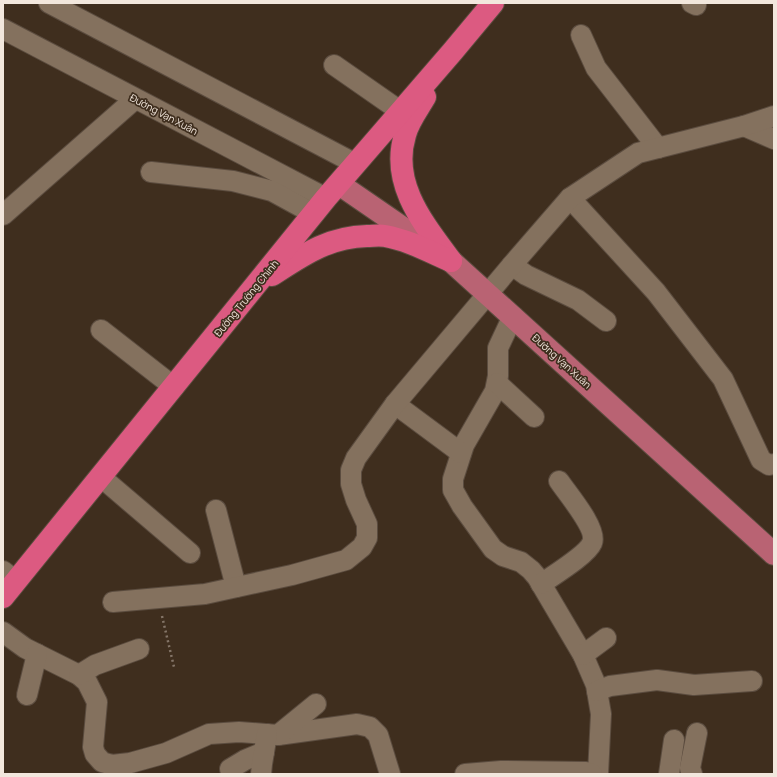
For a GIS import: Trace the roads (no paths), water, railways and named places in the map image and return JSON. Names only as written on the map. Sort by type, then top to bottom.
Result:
[{"type":"highway","name":"Đường Trường Chinh","points":[[7,583],[100,477],[326,199],[493,3]]},
{"type":"highway","points":[[451,261],[416,211],[406,190],[402,172],[401,157],[405,135],[414,116],[453,51]]},
{"type":"highway","points":[[254,287],[322,245],[337,240],[358,237],[384,236],[406,242],[451,261]]},
{"type":"main road","name":"Đường Vạn Xuân","points":[[326,199],[451,261],[774,554]]},
{"type":"street","points":[[49,3],[356,164]]},
{"type":"street","name":"Đường Vạn Xuân","points":[[3,29],[326,199]]},
{"type":"street","points":[[581,35],[596,68],[658,148]]},
{"type":"street","points":[[334,65],[400,111]]},
{"type":"street","points":[[6,207],[135,99]]},
{"type":"street","points":[[113,602],[205,594],[292,575],[346,560],[362,547],[367,538],[367,524],[356,500],[351,484],[351,470],[356,458],[395,404],[570,198],[638,153],[744,126],[774,116]]},
{"type":"street","points":[[744,126],[774,139]]},
{"type":"street","points":[[151,172],[233,181],[272,191],[326,199]]},
{"type":"street","points":[[570,198],[656,292],[723,380],[761,460],[769,465],[774,464]]},
{"type":"street","points":[[512,265],[526,275],[578,300],[606,321]]},
{"type":"street","points":[[513,316],[498,348],[498,376],[496,391],[476,423],[461,453],[453,479],[453,490],[462,506],[493,549],[503,556],[521,562],[531,570],[541,584],[583,655],[596,685],[601,714],[598,774]]},
{"type":"street","points":[[101,330],[174,387]]},
{"type":"street","points":[[497,383],[534,417]]},
{"type":"street","points":[[395,404],[424,424],[461,453]]},
{"type":"street","points":[[100,477],[190,553]]},
{"type":"street","points":[[541,584],[584,552],[592,543],[593,535],[585,517],[559,481]]},
{"type":"street","points":[[216,510],[236,587]]},
{"type":"street","points":[[3,632],[25,648],[79,676],[87,682],[97,702],[93,747],[95,754],[103,768],[112,765],[127,769],[209,734],[239,732],[270,740],[357,724],[370,727],[378,735],[390,774]]},
{"type":"street","points":[[583,655],[606,638]]},
{"type":"street","points":[[79,676],[95,665],[139,649]]},
{"type":"street","points":[[27,695],[37,654]]},
{"type":"street","points":[[597,691],[610,686],[657,680],[694,685],[752,681]]},
{"type":"street","points":[[230,769],[245,760],[316,704]]},
{"type":"street","points":[[692,774],[690,768],[697,733]]},
{"type":"street","points":[[261,774],[270,740]]},
{"type":"street","points":[[669,774],[674,740]]},
{"type":"street","points":[[475,773],[501,771],[586,772],[592,774]]}]
